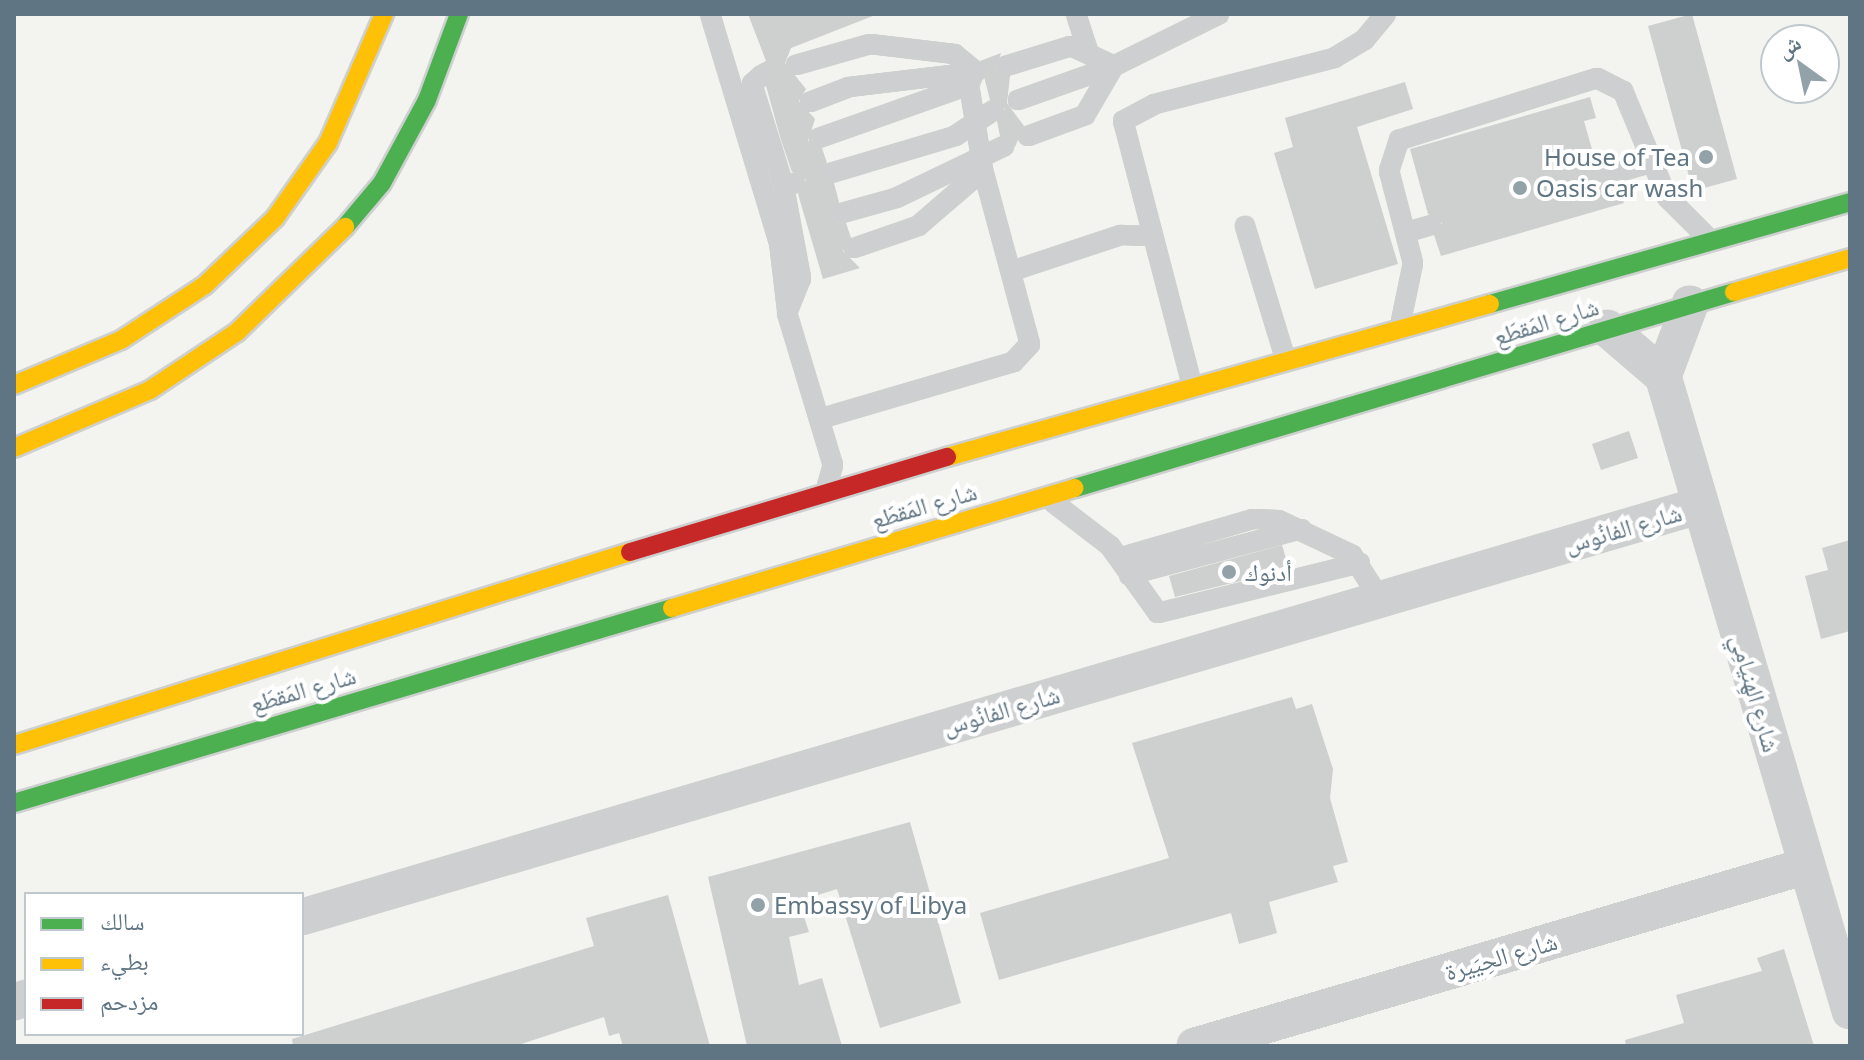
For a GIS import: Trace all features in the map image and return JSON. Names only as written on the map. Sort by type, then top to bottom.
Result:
[{"type":"main road","points":[[14,385],[121,340],[205,285],[275,218],[328,143],[361,77],[384,14]]},
{"type":"main road","points":[[14,448],[150,390],[237,332],[314,264],[382,183],[427,100],[459,14]]},
{"type":"main road","name":"شارع المَقطَع","points":[[14,745],[826,491],[1399,325],[1850,202]]},
{"type":"main road","name":"شارع المَقطَع","points":[[14,803],[1850,258]]},
{"type":"street","points":[[1607,328],[1663,376],[1690,304]]},
{"type":"street","name":"شارع الهِنيامِي","points":[[1663,376],[1806,866],[1839,932],[1850,1011]]},
{"type":"street","name":"شارع الفانُوس","points":[[304,916],[1701,505]]},
{"type":"street","name":"شارع الحِيَيرة","points":[[1195,1046],[1806,866]]},
{"type":"lane","points":[[710,14],[779,242],[787,313],[833,465],[826,491]]},
{"type":"lane","points":[[1076,14],[1088,51]]},
{"type":"lane","points":[[1018,100],[1114,66],[1219,14]]},
{"type":"lane","points":[[1192,385],[1127,156],[1123,121],[1132,111],[1334,58],[1364,40],[1386,14]]},
{"type":"lane","points":[[796,65],[870,44],[954,54],[975,77],[975,122],[981,162],[1029,330],[1026,353],[819,419]]},
{"type":"lane","points":[[1006,66],[1071,46],[1088,51],[1114,66]]},
{"type":"lane","points":[[1028,136],[1085,115],[1114,66]]},
{"type":"lane","points":[[762,75],[752,84],[768,118],[801,231],[800,264],[787,313]]},
{"type":"lane","points":[[810,102],[849,87],[975,77]]},
{"type":"lane","points":[[819,138],[975,77]]},
{"type":"lane","points":[[1399,325],[1413,279],[1407,232],[1389,171],[1393,150],[1407,132],[1582,82],[1597,78],[1623,91],[1651,163],[1679,213],[1710,239]]},
{"type":"lane","points":[[831,173],[955,136],[994,110]]},
{"type":"lane","points":[[854,248],[918,226],[981,162],[1004,146]]},
{"type":"lane","points":[[842,213],[896,198],[981,162]]},
{"type":"lane","points":[[1615,173],[1651,163]]},
{"type":"lane","points":[[1407,232],[1431,225]]},
{"type":"lane","points":[[1245,226],[1285,358]]},
{"type":"lane","points":[[1012,271],[1121,235],[1149,236]]},
{"type":"lane","points":[[800,264],[817,259]]},
{"type":"lane","points":[[1042,496],[1119,558],[1150,609],[1167,614],[1360,563]]},
{"type":"lane","points":[[1119,558],[1253,519],[1301,529],[1360,563],[1380,599]]},
{"type":"lane","points":[[1129,575],[1301,529]]},
{"type":"building","points":[[748,14],[878,14],[791,48],[785,63],[806,89],[799,101],[815,119],[808,141],[822,148],[827,163],[821,177],[834,183],[839,202],[832,217],[846,223],[851,238],[843,251],[860,268],[823,279],[798,194],[806,180],[792,172],[766,86],[772,72],[758,65],[766,61]]},
{"type":"building","points":[[1692,14],[1737,179],[1693,191],[1648,26]]},
{"type":"building","points":[[1001,53],[996,70],[1010,76],[1007,103],[1024,126],[1015,147],[1000,136],[997,121],[1005,109],[990,100],[980,61]]},
{"type":"building","points":[[1405,82],[1413,109],[1357,127],[1398,264],[1315,289],[1274,153],[1293,147],[1285,118]]},
{"type":"building","name":"Oasis car wash","points":[[1590,97],[1596,118],[1584,121],[1597,167],[1612,163],[1605,177],[1618,184],[1624,203],[1441,256],[1434,235],[1442,223],[1428,214],[1410,149]]},
{"type":"building","points":[[1629,431],[1638,458],[1601,470],[1592,444]]},
{"type":"building","points":[[1850,540],[1850,631],[1821,639],[1805,576],[1828,570],[1822,548]]},
{"type":"building","name":"أدنوك","points":[[1282,545],[1289,569],[1175,597],[1169,576]]},
{"type":"building","points":[[1292,697],[1296,709],[1312,704],[1333,769],[1330,798],[1348,862],[1333,866],[1338,882],[1269,902],[1277,933],[1239,944],[1231,913],[999,980],[980,913],[1169,858],[1132,743]]},
{"type":"building","points":[[910,822],[961,1003],[880,1028],[837,889],[799,901],[809,932],[789,937],[799,985],[822,978],[842,1046],[747,1046],[708,877]]},
{"type":"building","points":[[668,895],[710,1046],[623,1046],[619,1033],[609,1036],[604,1017],[515,1046],[293,1046],[292,1039],[594,946],[586,918]]},
{"type":"building","points":[[1784,949],[1814,1046],[1626,1046],[1625,1040],[1684,1023],[1676,995],[1762,971],[1757,958]]},
{"type":"traffic: fast","points":[[345,227],[382,183],[427,100],[459,14]]},
{"type":"traffic: fast","points":[[1490,304],[1850,202]]},
{"type":"traffic: fast","points":[[1075,488],[1734,292]]},
{"type":"traffic: fast","points":[[14,803],[672,608]]},
{"type":"traffic: slow","points":[[14,385],[121,340],[205,285],[275,218],[328,143],[384,14]]},
{"type":"traffic: slow","points":[[14,448],[150,390],[237,332],[345,227]]},
{"type":"traffic: slow","points":[[1734,292],[1850,258]]},
{"type":"traffic: slow","points":[[947,457],[1490,304]]},
{"type":"traffic: slow","points":[[672,608],[1075,488]]},
{"type":"traffic: slow","points":[[14,745],[630,552]]},
{"type":"traffic: jam","points":[[630,552],[947,457]]},
{"type":"place","name":"House of Tea","points":[[1706,157]]},
{"type":"place","name":"Oasis car wash","points":[[1520,188]]},
{"type":"place","name":"أدنوك","points":[[1229,572]]},
{"type":"place","name":"Embassy of Libya","points":[[758,905]]}]
